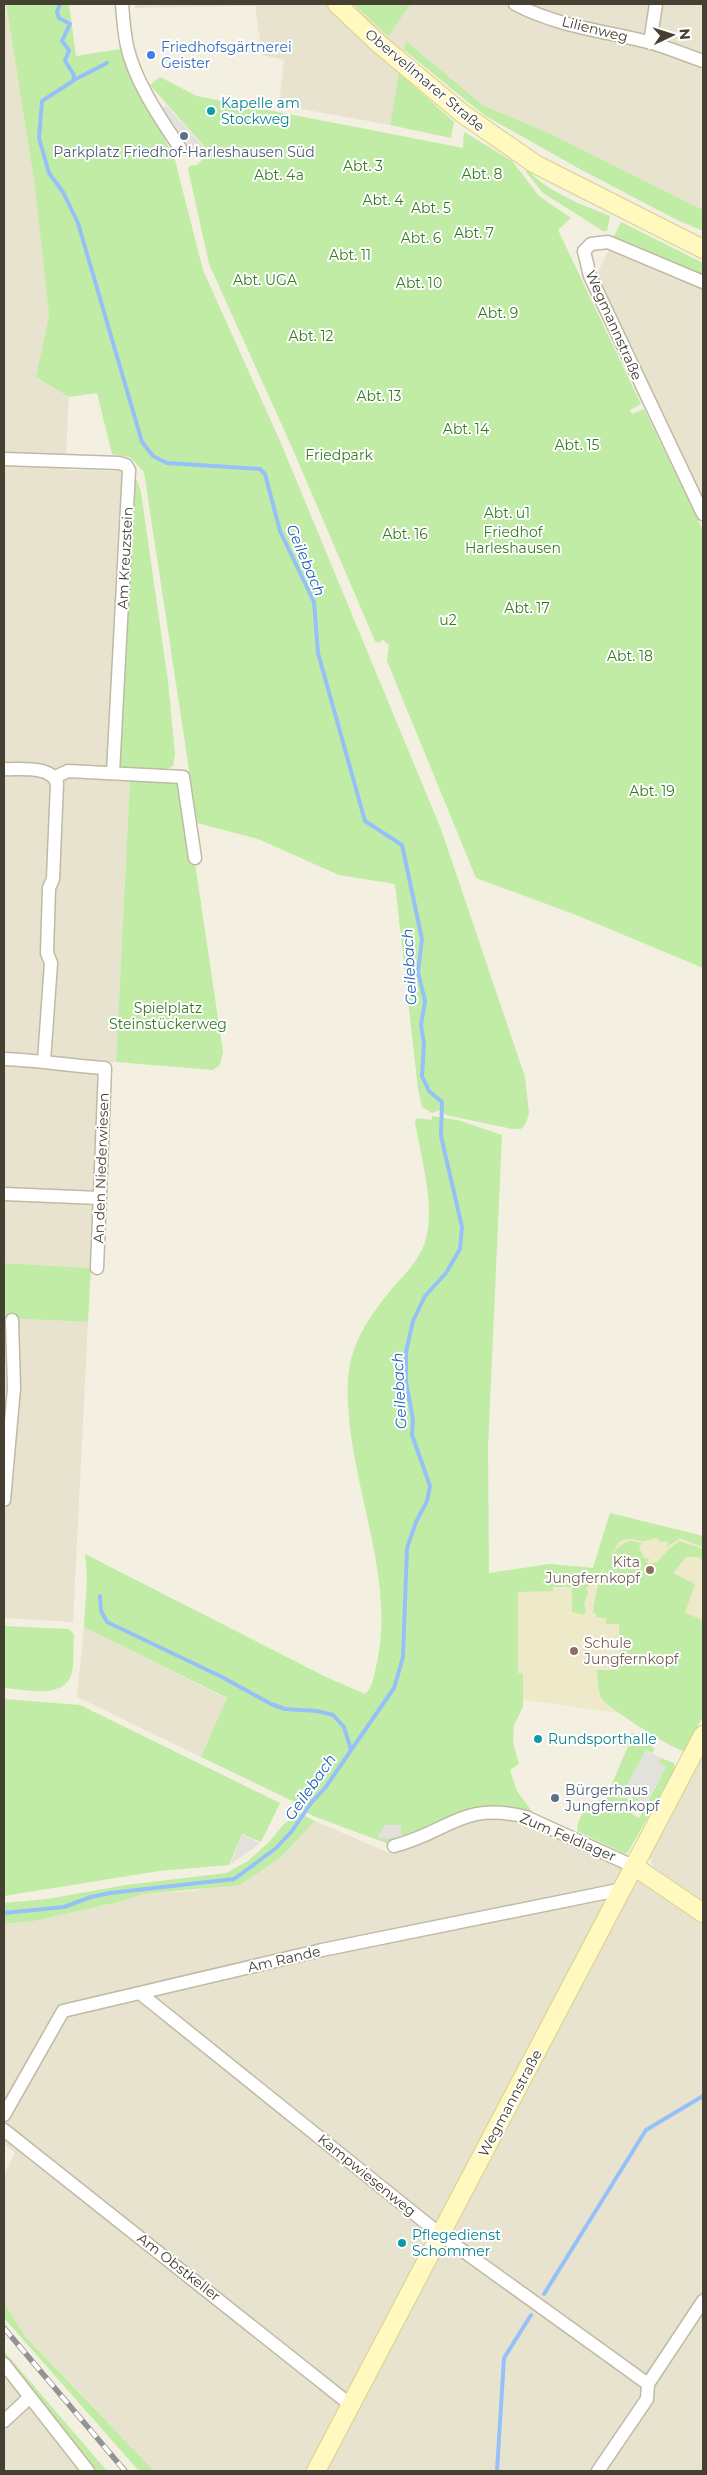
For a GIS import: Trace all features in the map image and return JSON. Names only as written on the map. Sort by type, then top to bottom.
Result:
[{"type":"street","points":[[122,4],[127,47],[136,70],[159,115],[180,148]]},
{"type":"street","name":"Obervellmarer Straße","points":[[337,4],[378,43],[463,114],[534,164],[703,249]]},
{"type":"street","name":"Lilienweg","points":[[515,4],[530,12],[581,27],[650,43],[703,61]]},
{"type":"street","points":[[650,43],[656,4]]},
{"type":"street","name":"Wegmannstraße","points":[[703,282],[608,242],[590,244],[584,251],[590,276],[703,514]]},
{"type":"street","name":"Am Kreuzstein","points":[[4,459],[119,463],[126,466],[129,470],[113,773]]},
{"type":"street","points":[[4,769],[47,771],[56,783],[53,879],[50,888],[47,953],[51,962],[44,1061],[4,1059]]},
{"type":"street","points":[[56,783],[68,771],[183,776],[196,858]]},
{"type":"street","name":"An den Niederwiesen","points":[[44,1061],[53,1064],[105,1068],[96,1268]]},
{"type":"street","points":[[4,1194],[100,1198]]},
{"type":"street","points":[[4,1500],[12,1320]]},
{"type":"street","name":"Wegmannstraße","points":[[316,2471],[352,2406],[703,1735]]},
{"type":"street","name":"Zum Feldlager","points":[[394,1846],[474,1813],[507,1812],[526,1817],[635,1867],[703,1913]]},
{"type":"street","name":"Am Rande","points":[[4,2115],[63,2010],[141,1994],[322,1950],[623,1889]]},
{"type":"street","name":"Kampwiesenweg","points":[[141,1994],[441,2235],[648,2384]]},
{"type":"street","name":"Am Obstkeller","points":[[4,2130],[352,2406]]},
{"type":"street","points":[[598,2471],[646,2399],[648,2384],[703,2301]]},
{"type":"street","points":[[4,2364],[88,2471]]},
{"type":"street","points":[[4,2421],[30,2397]]},
{"type":"shaded area","points":[[4,4],[6,4],[34,180],[49,315],[36,377],[69,397],[65,470],[123,471],[106,779],[130,780],[116,1062],[99,1063],[95,1205],[91,1268],[4,1263]]},
{"type":"shaded area","points":[[135,4],[353,4],[388,36],[411,4],[703,4],[703,210],[547,132],[484,106],[406,41],[390,125],[279,105],[284,60],[262,55],[255,6],[135,8]]},
{"type":"shaded area","name":"Parkplatz Friedhof-Harleshausen Süd","points":[[166,105],[208,152],[202,158],[182,144],[159,111]]},
{"type":"shaded area","points":[[613,242],[703,279],[703,499],[598,280],[598,271]]},
{"type":"shaded area","points":[[4,1318],[88,1322],[73,1622],[4,1618]]},
{"type":"shaded area","name":"Schule Jungfernkopf","points":[[610,1513],[703,1536],[703,1628],[619,1713],[510,1698],[508,1590],[549,1564],[593,1568]]},
{"type":"shaded area","points":[[84,1627],[227,1699],[201,1757],[77,1697]]},
{"type":"shaded area","points":[[646,1750],[661,1758],[659,1763],[666,1767],[646,1803],[624,1791]]},
{"type":"shaded area","points":[[703,1752],[703,1906],[653,1869],[649,1854]]},
{"type":"shaded area","points":[[473,1817],[518,1819],[531,1826],[531,1828],[627,1869],[703,1917],[703,2471],[154,2471],[26,2336],[4,2303],[4,2175],[15,2153],[4,2144],[4,1924],[34,1921],[118,1902],[143,1894],[195,1891],[281,1857],[315,1821],[387,1852],[399,1851]]},
{"type":"shaded area","points":[[385,1825],[401,1825],[401,1839],[377,1838]]},
{"type":"shaded area","points":[[242,1835],[260,1843],[230,1865]]},
{"type":"shaded area","points":[[4,2365],[91,2471],[4,2471]]},
{"type":"green space","points":[[6,4],[69,4],[76,56],[120,49],[175,160],[203,270],[280,441],[441,829],[525,1077],[529,1113],[526,1123],[521,1129],[512,1129],[446,1115],[440,1110],[432,1113],[422,1107],[418,1089],[395,884],[339,875],[258,839],[197,823],[144,472],[130,457],[112,454],[97,393],[69,397],[36,377],[49,315],[34,180]]},
{"type":"green space","points":[[353,4],[411,4],[388,36]]},
{"type":"green space","points":[[406,41],[484,106],[547,132],[703,210],[703,231],[677,220],[578,168],[484,115],[404,50]]},
{"type":"green space","points":[[399,73],[454,122],[451,138],[390,125]]},
{"type":"green space","name":"Friedhof Harleshausen","points":[[160,77],[197,96],[463,148],[464,132],[512,161],[539,196],[571,218],[558,230],[641,404],[630,410],[632,414],[644,409],[703,530],[703,968],[576,915],[476,878],[387,661],[389,645],[383,640],[378,643],[375,641],[290,443],[209,264],[188,169],[189,166],[197,165],[209,152],[150,85]]},
{"type":"green space","points":[[527,170],[555,191],[610,216],[607,231],[603,231],[543,193],[526,172]]},
{"type":"green space","points":[[621,222],[703,263],[703,279],[613,238]]},
{"type":"green space","points":[[133,480],[137,480],[141,492],[168,681],[175,754],[173,766],[153,772],[140,772],[126,768],[120,765],[119,756]]},
{"type":"green space","name":"Spielplatz Steinstückerweg","points":[[130,780],[177,782],[184,789],[223,1052],[220,1065],[213,1070],[116,1062]]},
{"type":"green space","points":[[432,1116],[458,1120],[502,1135],[488,1447],[489,1573],[549,1564],[593,1568],[610,1513],[703,1536],[703,1547],[680,1538],[667,1547],[668,1541],[661,1542],[657,1538],[644,1541],[631,1539],[618,1543],[595,1583],[586,1587],[588,1593],[584,1604],[586,1611],[584,1615],[572,1612],[572,1587],[553,1587],[553,1591],[518,1592],[518,1673],[523,1674],[523,1707],[514,1725],[513,1743],[519,1764],[510,1770],[517,1791],[536,1817],[490,1811],[394,1846],[313,1816],[302,1809],[303,1806],[201,1757],[227,1698],[84,1627],[87,1578],[85,1554],[326,1677],[365,1694],[367,1692],[374,1677],[381,1638],[381,1605],[372,1538],[351,1438],[348,1405],[349,1371],[356,1344],[362,1331],[379,1305],[414,1262],[425,1242],[428,1229],[428,1198],[415,1122],[417,1118],[432,1120]]},
{"type":"green space","points":[[4,1263],[91,1268],[88,1322],[4,1318]]},
{"type":"green space","points":[[632,1541],[642,1543],[639,1547],[644,1558],[650,1559],[646,1562],[652,1564],[658,1562],[679,1541],[703,1549],[703,1560],[698,1557],[686,1557],[673,1573],[695,1584],[685,1613],[703,1620],[703,1716],[686,1750],[683,1751],[654,1736],[608,1705],[601,1697],[599,1689],[597,1670],[619,1670],[619,1624],[606,1624],[606,1618],[596,1617],[596,1613],[593,1613],[596,1593],[599,1581],[615,1550],[623,1544]]},
{"type":"green space","points":[[4,1626],[69,1629],[74,1634],[73,1663],[72,1674],[65,1684],[58,1689],[49,1691],[4,1688]]},
{"type":"green space","points":[[4,1699],[80,1705],[280,1803],[261,1842],[242,1834],[229,1865],[159,1871],[4,1896]]},
{"type":"green space","points":[[622,1733],[628,1735],[630,1740],[632,1733],[649,1743],[654,1749],[653,1753],[646,1750],[624,1791],[631,1795],[624,1797],[607,1795],[629,1744],[624,1747],[618,1745],[616,1736]]},
{"type":"green space","points":[[661,1758],[674,1763],[675,1769],[628,1852],[625,1854],[577,1831],[582,1814],[586,1809],[594,1803],[609,1797],[626,1798],[634,1796],[640,1800],[632,1814],[639,1818],[666,1767],[659,1763]]},
{"type":"green space","points":[[301,1814],[315,1821],[281,1857],[240,1885],[143,1894],[118,1902],[34,1921],[4,1924],[4,1903],[47,1899],[126,1885],[226,1873],[248,1861],[269,1842],[285,1823]]},
{"type":"green space","points":[[4,2303],[26,2337],[154,2471],[139,2471],[4,2318]]},
{"type":"green space","points":[[4,2351],[107,2471],[93,2471],[4,2356]]},
{"type":"waterway","name":"Geilebach","points":[[4,1913],[64,1907],[91,1897],[110,1893],[234,1879],[275,1849],[292,1831],[311,1803],[325,1788],[394,1688],[403,1657],[407,1548],[416,1522],[427,1501],[430,1486],[412,1435],[413,1419],[406,1382],[406,1352],[413,1321],[425,1296],[446,1273],[460,1249],[462,1227],[441,1136],[442,1102],[429,1091],[422,1076],[424,1044],[421,1025],[425,1001],[418,972],[422,939],[402,845],[365,821],[318,653],[314,602],[280,531],[265,474],[260,469],[167,463],[153,456],[142,442],[78,223],[63,192],[49,173],[39,138],[42,101],[73,81],[74,75],[65,61],[69,50],[62,41],[70,24],[59,18],[57,12],[60,4]]},
{"type":"waterway","points":[[74,80],[107,63]]},
{"type":"waterway","points":[[100,1596],[101,1611],[107,1622],[222,1677],[271,1704],[285,1709],[317,1711],[333,1715],[344,1727],[351,1750]]},
{"type":"waterway","points":[[544,2294],[646,2130],[703,2096]]},
{"type":"waterway","points":[[497,2471],[504,2358],[531,2315]]},
{"type":"railway","points":[[4,2328],[125,2471]]},
{"type":"place","name":"Friedhofsgärtnerei Geister","points":[[151,55]]},
{"type":"place","name":"Kapelle am Stockweg","points":[[211,111]]},
{"type":"place","name":"Parkplatz Friedhof-Harleshausen Süd","points":[[184,136]]},
{"type":"place","name":"Kita Jungfernkopf","points":[[650,1570]]},
{"type":"place","name":"Schule Jungfernkopf","points":[[574,1651]]},
{"type":"place","name":"Rundsporthalle","points":[[538,1739]]},
{"type":"place","name":"Bürgerhaus Jungfernkopf","points":[[555,1798]]},
{"type":"place","name":"Pflegedienst Schommer","points":[[402,2243]]},
{"type":"park label","name":"Abt. 3","points":[[363,166]]},
{"type":"park label","name":"Abt. 8","points":[[482,174]]},
{"type":"park label","name":"Abt. 4a","points":[[279,175]]},
{"type":"park label","name":"Abt. 4","points":[[383,200]]},
{"type":"park label","name":"Abt. 5","points":[[431,208]]},
{"type":"park label","name":"Abt. 7","points":[[474,233]]},
{"type":"park label","name":"Abt. 6","points":[[421,238]]},
{"type":"park label","name":"Abt. 11","points":[[350,255]]},
{"type":"park label","name":"Abt. UGA","points":[[265,280]]},
{"type":"park label","name":"Abt. 10","points":[[419,283]]},
{"type":"park label","name":"Abt. 9","points":[[498,313]]},
{"type":"park label","name":"Abt. 12","points":[[311,336]]},
{"type":"park label","name":"Abt. 13","points":[[379,396]]},
{"type":"park label","name":"Abt. 14","points":[[466,429]]},
{"type":"park label","name":"Abt. 15","points":[[577,445]]},
{"type":"park label","name":"Friedpark","points":[[339,455]]},
{"type":"park label","name":"Abt. u1","points":[[507,513]]},
{"type":"park label","name":"Abt. 16","points":[[405,534]]},
{"type":"park label","name":"Abt. 17","points":[[527,608]]},
{"type":"park label","name":"u2","points":[[448,620]]},
{"type":"park label","name":"Abt. 18","points":[[630,656]]},
{"type":"park label","name":"Abt. 19","points":[[652,791]]}]
